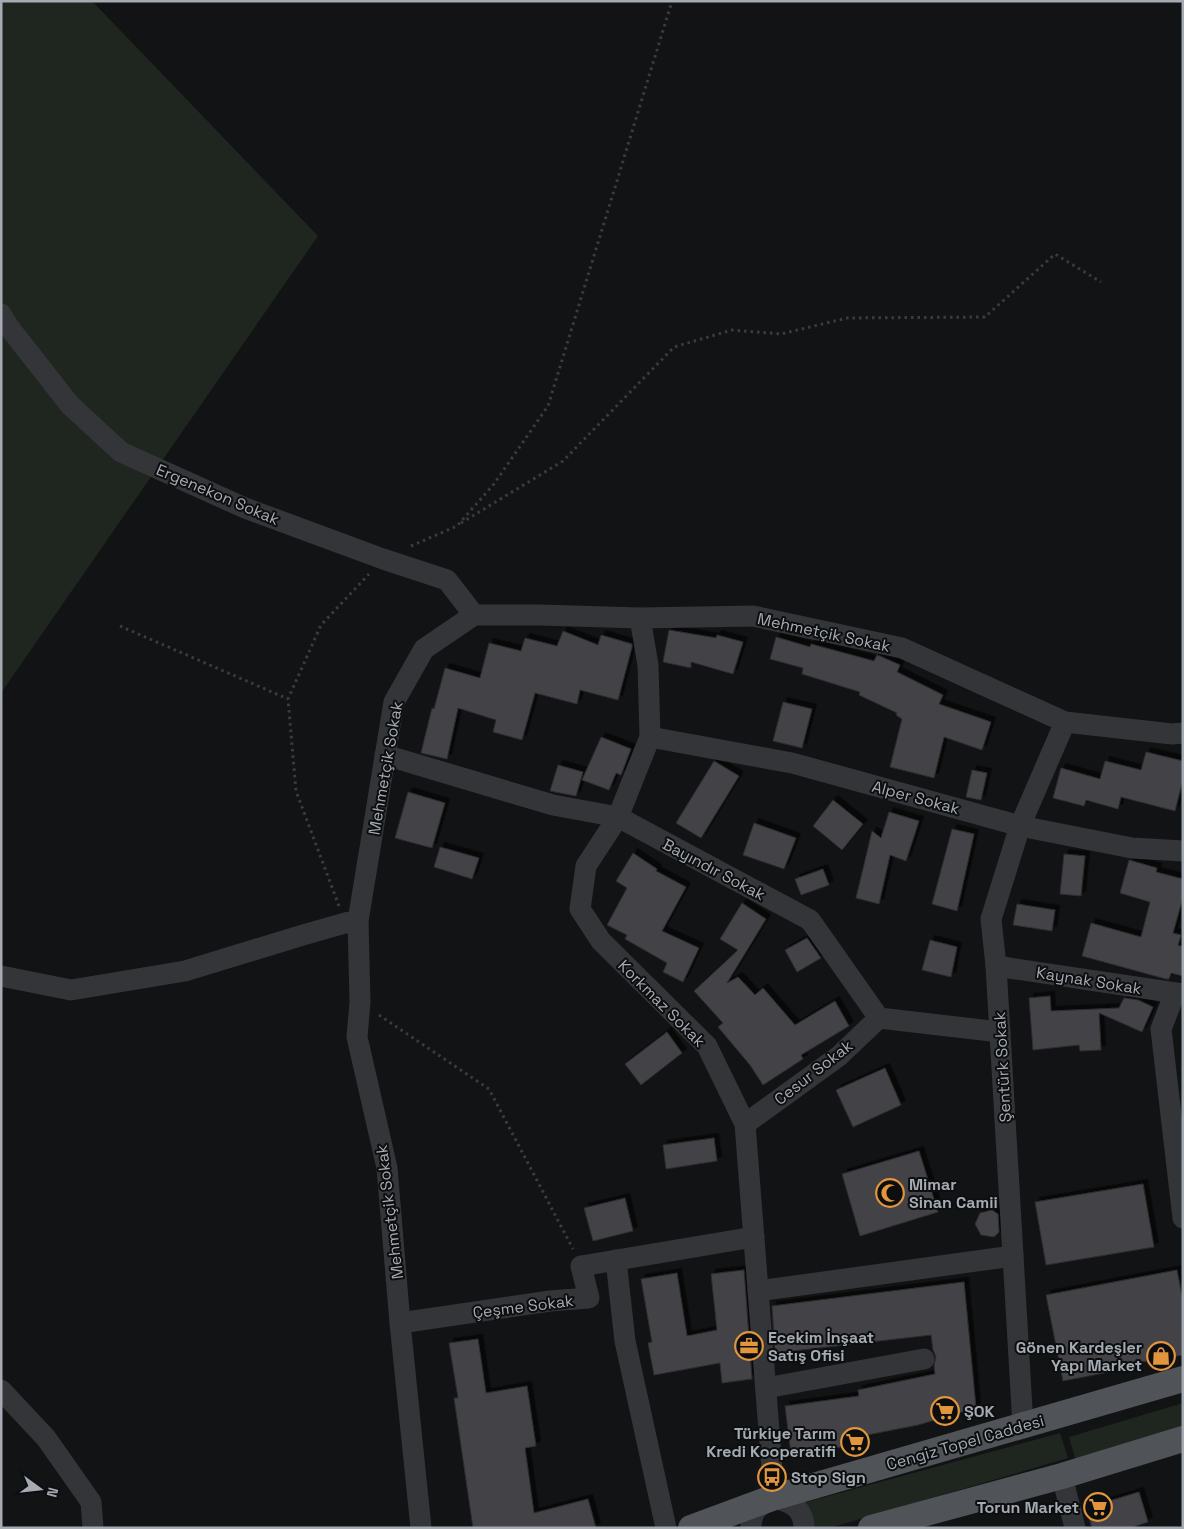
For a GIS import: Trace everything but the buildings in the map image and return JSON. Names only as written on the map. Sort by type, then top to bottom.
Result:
[{"type":"main road","name":"Cengiz Topel Caddesi","points":[[691,1528],[772,1498],[1183,1378]]},
{"type":"main road","points":[[870,1528],[1062,1476],[1183,1439]]},
{"type":"street","name":"Ergenekon Sokak","points":[[1,314],[8,326],[70,405],[121,452],[245,508],[383,559],[447,580],[474,615]]},
{"type":"street","name":"Mehmetçik Sokak","points":[[421,1528],[400,1323],[387,1168],[357,1037],[360,1002],[352,922],[394,702],[424,648],[474,615],[640,618],[753,616],[902,648],[1065,722],[1172,734],[1183,733]]},
{"type":"street","name":"Korkmaz Sokak","points":[[640,618],[648,665],[650,737],[618,817],[586,866],[580,910],[601,941],[707,1046],[745,1124],[773,1482],[772,1498]]},
{"type":"street","name":"Şentürk Sokak","points":[[1023,1426],[996,966],[991,919],[1020,826],[1065,722]]},
{"type":"street","name":"Alper Sokak","points":[[650,737],[792,763],[1020,826],[1132,848],[1183,851]]},
{"type":"street","name":"Bayındır Sokak","points":[[385,755],[553,805],[618,817],[810,920],[878,1018]]},
{"type":"street","points":[[1,976],[71,990],[185,971],[352,922]]},
{"type":"street","name":"Kaynak Sokak","points":[[996,966],[1179,993]]},
{"type":"street","points":[[1179,993],[1161,1029],[1177,1113],[1183,1218]]},
{"type":"street","points":[[878,1018],[1000,1032]]},
{"type":"street","name":"Cesur Sokak","points":[[745,1124],[839,1056],[878,1018]]},
{"type":"street","points":[[582,1266],[754,1237]]},
{"type":"street","points":[[758,1291],[1013,1256]]},
{"type":"street","points":[[616,1260],[625,1341],[666,1528]]},
{"type":"street","name":"Çeşme Sokak","points":[[400,1323],[550,1301],[589,1298],[582,1266]]},
{"type":"street","points":[[766,1388],[924,1359]]},
{"type":"street","points":[[1,1390],[46,1438],[91,1502],[93,1528]]},
{"type":"street","points":[[1062,1476],[1075,1528]]},
{"type":"street","points":[[750,1528],[753,1514],[772,1498],[792,1503],[799,1509],[803,1517],[804,1528]]},
{"type":"path","points":[[456,526],[494,484],[548,406],[672,1]]},
{"type":"path","points":[[352,922],[296,791],[288,698],[321,625],[383,559],[456,526],[562,461],[674,346],[732,330],[780,334],[847,318],[985,317],[1055,254],[1100,282]]},
{"type":"path","points":[[120,626],[288,698]]},
{"type":"path","points":[[360,1002],[489,1089],[582,1266]]},
{"type":"shaded area","points":[[1,1],[92,1],[318,236],[1,693]]},
{"type":"shaded area","points":[[1183,1403],[1183,1433],[1077,1465],[1069,1437]]},
{"type":"shaded area","points":[[1060,1433],[1068,1458],[829,1528],[812,1528],[803,1503]]},
{"type":"place","name":"Mimar Sinan Camii","points":[[890,1193]]},
{"type":"place","name":"Ecekim İnşaat Satış Ofisi","points":[[749,1346]]},
{"type":"place","name":"Gönen Kardeşler Yapı Market","points":[[1161,1356]]},
{"type":"place","name":"ŞOK","points":[[945,1411]]},
{"type":"place","name":"Türkiye Tarım Kredi Kooperatifi","points":[[855,1442]]},
{"type":"place","name":"Stop Sign","points":[[772,1477]]},
{"type":"place","name":"Torun Market","points":[[1098,1507]]}]
